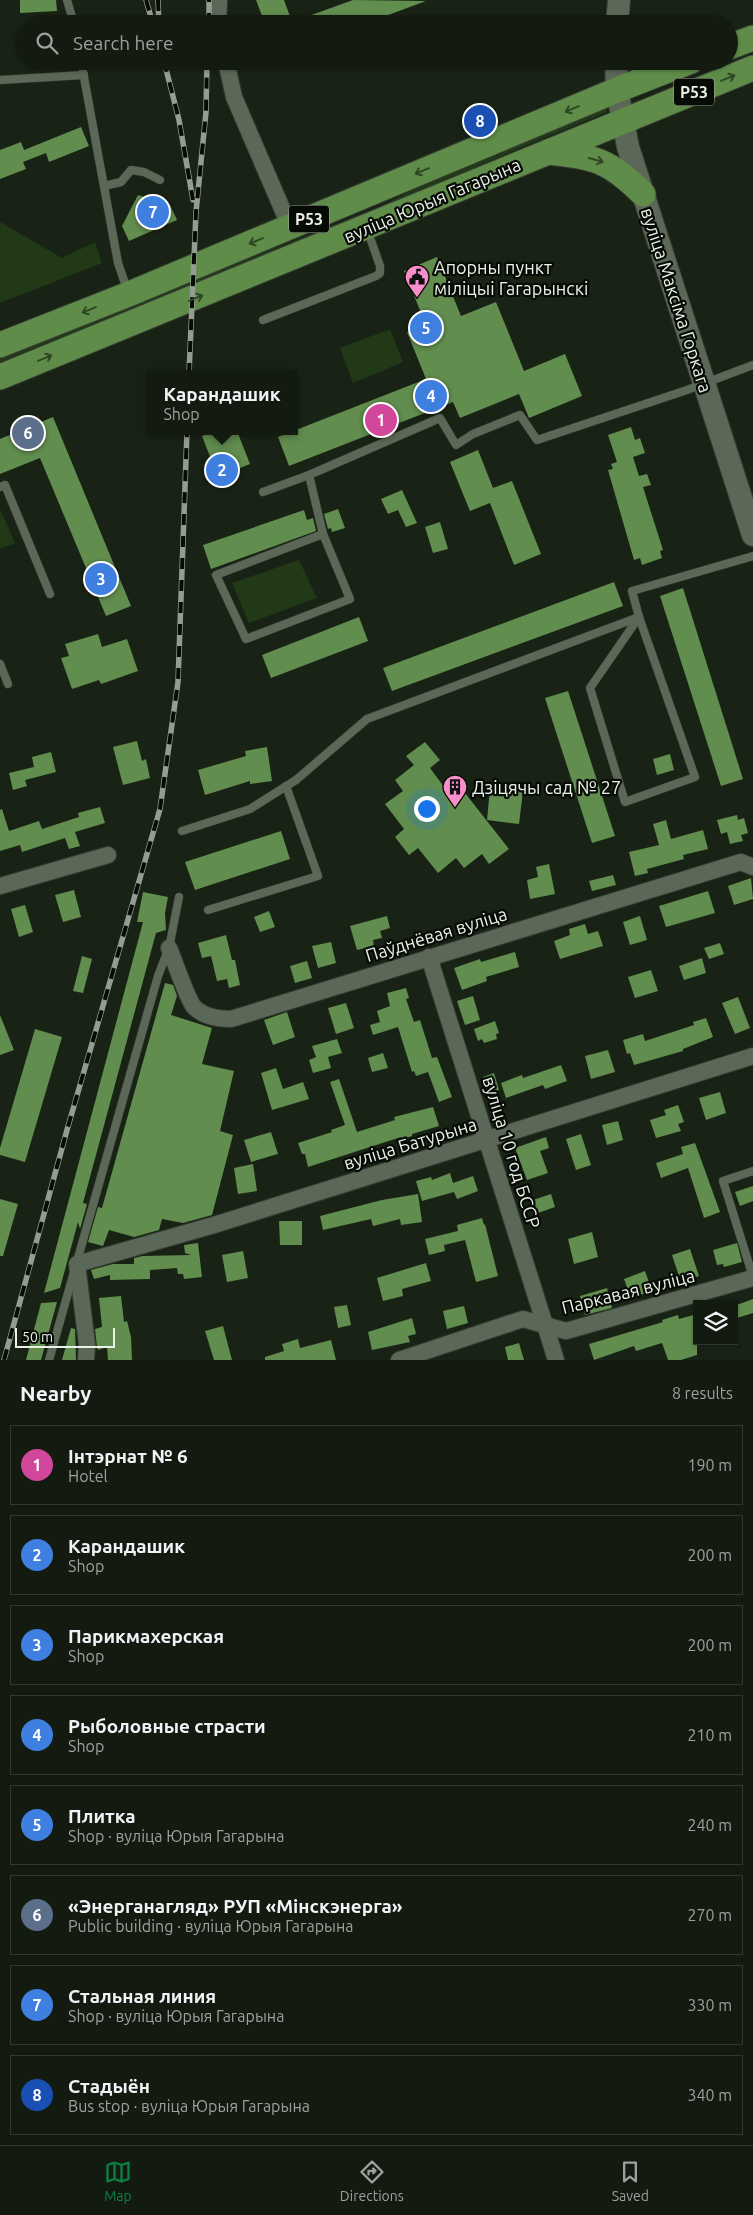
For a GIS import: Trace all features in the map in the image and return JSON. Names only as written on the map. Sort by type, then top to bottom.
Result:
[{"type":"main road","points":[[738,44],[753,38]]},
{"type":"main road","name":"вуліца Юрыя Гагарына","points":[[0,377],[753,68]]},
{"type":"main road","name":"вуліца Юрыя Гагарына","points":[[0,345],[290,227],[626,79],[658,70]]},
{"type":"main road","points":[[548,152],[575,155],[604,162],[625,176],[643,194]]},
{"type":"street","points":[[218,15],[219,0]]},
{"type":"street","points":[[618,15],[619,0]]},
{"type":"street","points":[[633,15],[634,0]]},
{"type":"street","points":[[228,70],[234,97],[290,227]]},
{"type":"street","name":"вуліца Максіма Горкага","points":[[626,79],[628,118],[643,194],[753,496]]},
{"type":"street","name":"вуліца Максіма Горкага","points":[[628,118],[710,381],[753,535]]},
{"type":"street","points":[[0,886],[108,855]]},
{"type":"street","name":"Паўднёвая вуліца","points":[[169,948],[193,1006],[205,1015],[218,1019],[231,1019],[741,862],[753,867]]},
{"type":"street","name":"вуліца 10 год БССР","points":[[429,957],[556,1360]]},
{"type":"street","name":"вуліца Батурына","points":[[77,1264],[214,1225],[753,1056]]},
{"type":"street","points":[[77,1264],[88,1344],[86,1360]]},
{"type":"street","name":"Паркавая вуліца","points":[[399,1360],[523,1319],[566,1331],[753,1278]]},
{"type":"lane","points":[[67,0],[71,15]]},
{"type":"lane","points":[[83,70],[118,263],[128,294]]},
{"type":"lane","points":[[0,80],[84,75]]},
{"type":"lane","points":[[104,186],[121,182],[131,170],[144,172],[160,180]]},
{"type":"lane","points":[[263,320],[380,273],[380,266],[366,227]]},
{"type":"lane","points":[[263,492],[309,475],[440,418],[456,445],[473,434],[520,415],[537,440],[753,365]]},
{"type":"lane","points":[[309,475],[323,534],[350,599],[246,639],[216,575],[323,534]]},
{"type":"lane","points":[[0,487],[5,485],[50,594]]},
{"type":"lane","points":[[639,617],[590,688],[626,802],[695,777],[639,617],[632,591],[753,556]]},
{"type":"lane","points":[[182,831],[250,809],[296,780],[367,719],[639,617]]},
{"type":"lane","points":[[0,664],[8,684]]},
{"type":"lane","points":[[208,910],[318,876],[286,786]]},
{"type":"lane","points":[[49,1360],[152,995],[169,948],[179,897]]},
{"type":"lane","points":[[753,1171],[723,1180],[753,1278]]},
{"type":"green space","points":[[605,108],[607,112],[475,167],[437,191],[0,365],[0,358],[381,206],[432,180]]},
{"type":"green space","points":[[0,222],[62,258],[95,242],[102,263],[0,303]]},
{"type":"green space","points":[[390,329],[403,362],[353,383],[340,348]]},
{"type":"green space","points":[[0,509],[15,543],[0,549]]},
{"type":"green space","points":[[299,560],[317,598],[249,623],[232,583]]},
{"type":"building","points":[[20,0],[56,0],[57,11],[20,13]]},
{"type":"building","points":[[256,0],[284,0],[289,15],[262,15]]},
{"type":"building","points":[[353,0],[426,1],[388,15],[311,15]]},
{"type":"building","points":[[81,127],[89,146],[49,162],[46,153],[23,162],[26,169],[0,179],[0,150],[21,142],[24,150]]},
{"type":"building","points":[[138,195],[170,205],[177,220],[129,241],[122,226]]},
{"type":"building","points":[[437,257],[461,316],[496,302],[524,371],[565,354],[582,396],[529,418],[519,394],[460,418],[453,402],[289,466],[278,437],[298,435],[298,429],[426,379],[407,332],[426,325],[404,271]]},
{"type":"building","points":[[53,417],[131,606],[106,616],[40,458],[0,474],[0,439]]},
{"type":"building","points":[[631,427],[635,440],[640,438],[645,453],[633,457],[639,476],[647,474],[651,485],[643,487],[663,550],[660,551],[662,558],[642,565],[640,558],[634,560],[608,470],[613,469],[611,464],[617,462],[608,435]]},
{"type":"building","points":[[239,435],[250,464],[218,477],[202,436]]},
{"type":"building","points":[[478,450],[493,488],[512,481],[541,554],[514,565],[490,503],[470,511],[450,462]]},
{"type":"building","points":[[402,490],[417,523],[406,527],[398,510],[388,514],[381,499]]},
{"type":"building","points":[[338,509],[345,528],[332,532],[331,528],[328,529],[324,514]]},
{"type":"building","points":[[304,510],[307,520],[313,518],[316,531],[211,569],[203,545]]},
{"type":"building","points":[[440,522],[448,549],[433,553],[425,527]]},
{"type":"building","points":[[614,582],[623,606],[392,691],[383,668]]},
{"type":"building","points":[[683,588],[743,779],[721,786],[660,596]]},
{"type":"building","points":[[359,617],[368,641],[271,678],[262,655]]},
{"type":"building","points":[[98,634],[102,647],[127,639],[138,671],[101,684],[99,680],[72,689],[61,658],[69,656],[65,644]]},
{"type":"building","points":[[568,691],[615,836],[592,843],[545,698]]},
{"type":"building","points":[[137,741],[142,761],[146,759],[150,778],[123,785],[113,747]]},
{"type":"building","name":"Дзіцячы сад № 27","points":[[425,742],[440,760],[430,768],[444,787],[454,779],[509,849],[489,864],[482,854],[464,868],[456,858],[438,873],[418,848],[409,855],[395,837],[404,829],[385,804],[403,791],[395,780],[414,765],[406,756]]},
{"type":"building","points":[[267,747],[272,781],[250,784],[250,781],[205,795],[198,770],[246,756],[245,751]]},
{"type":"building","points":[[51,752],[56,772],[25,780],[27,786],[13,790],[9,773],[34,767],[32,757]]},
{"type":"building","points":[[670,754],[674,770],[657,775],[653,759]]},
{"type":"building","points":[[490,788],[523,791],[519,824],[487,820]]},
{"type":"building","points":[[100,807],[105,823],[75,832],[80,846],[69,849],[65,838],[22,852],[20,845],[0,851],[0,810],[2,809],[9,831],[39,821],[42,829],[79,817],[78,813]]},
{"type":"building","points":[[737,815],[738,820],[744,818],[748,833],[741,835],[743,841],[730,844],[727,832],[721,834],[717,820]]},
{"type":"building","points":[[666,820],[671,839],[703,830],[708,849],[683,855],[684,859],[647,869],[648,873],[635,876],[629,852],[659,845],[653,824]]},
{"type":"building","points":[[281,831],[290,859],[195,890],[185,862]]},
{"type":"building","points":[[549,864],[555,894],[530,899],[527,880],[538,877],[536,867]]},
{"type":"building","points":[[613,875],[616,885],[592,891],[589,881]]},
{"type":"building","points":[[751,878],[753,899],[734,905],[728,886]]},
{"type":"building","points":[[74,890],[81,917],[63,922],[55,895]]},
{"type":"building","points":[[708,891],[715,913],[666,927],[659,906]]},
{"type":"building","points":[[143,892],[168,897],[165,913],[166,930],[156,933],[83,1203],[87,1204],[80,1229],[78,1222],[60,1288],[44,1293],[143,922],[137,922]]},
{"type":"building","points":[[25,905],[33,932],[19,937],[11,909]]},
{"type":"building","points":[[269,911],[275,927],[260,932],[254,917]]},
{"type":"building","points":[[387,916],[390,928],[380,931],[382,938],[373,940],[374,946],[357,950],[350,926]]},
{"type":"building","points":[[640,916],[647,940],[630,945],[623,922]]},
{"type":"building","points":[[585,924],[588,934],[598,931],[603,946],[560,959],[554,941],[570,935],[569,929]]},
{"type":"building","points":[[226,935],[232,960],[235,960],[240,985],[229,988],[227,979],[217,981],[211,956],[202,958],[198,943]]},
{"type":"building","points":[[331,942],[336,963],[318,968],[312,946]]},
{"type":"building","points":[[720,943],[724,954],[709,959],[704,948]]},
{"type":"building","points":[[515,952],[519,967],[486,977],[487,981],[462,990],[454,968],[480,959],[481,962]]},
{"type":"building","points":[[82,956],[92,959],[83,993],[73,991]]},
{"type":"building","points":[[702,958],[706,973],[684,980],[679,966]]},
{"type":"building","points":[[307,961],[312,978],[295,983],[290,966]]},
{"type":"building","points":[[651,970],[658,991],[635,998],[628,977]]},
{"type":"building","points":[[165,983],[173,985],[177,996],[171,1015],[212,1028],[202,1064],[234,1071],[220,1131],[233,1135],[212,1215],[183,1223],[162,1219],[159,1230],[134,1237],[109,1230],[103,1246],[88,1242],[98,1207],[102,1208]]},
{"type":"building","points":[[406,988],[409,998],[406,999],[414,1022],[420,1020],[432,1058],[437,1057],[452,1097],[439,1102],[428,1072],[416,1076],[414,1071],[412,1072],[398,1027],[373,1035],[370,1025],[380,1022],[377,1011],[390,1006],[387,993]]},
{"type":"building","points":[[473,996],[480,1020],[465,1025],[457,1001]]},
{"type":"building","points":[[738,997],[750,1028],[735,1034],[722,1003]]},
{"type":"building","points":[[346,1003],[354,1028],[336,1034],[328,1008]]},
{"type":"building","points":[[287,1012],[295,1037],[273,1045],[264,1020]]},
{"type":"building","points":[[0,1015],[14,1050],[0,1055]]},
{"type":"building","points":[[706,1018],[713,1037],[683,1049],[683,1051],[634,1065],[630,1053],[627,1054],[623,1040],[643,1034],[645,1041],[694,1025],[693,1022]]},
{"type":"building","points":[[495,1021],[499,1033],[496,1034],[497,1039],[484,1043],[482,1039],[478,1041],[474,1029]]},
{"type":"building","points":[[35,1029],[62,1037],[25,1162],[0,1155],[0,1148]]},
{"type":"building","points":[[337,1039],[342,1053],[328,1057],[331,1068],[313,1073],[309,1060],[316,1057],[312,1046]]},
{"type":"building","points":[[608,1050],[615,1072],[591,1079],[585,1056]]},
{"type":"building","points":[[383,1053],[388,1068],[372,1072],[368,1058]]},
{"type":"building","points":[[561,1065],[567,1081],[545,1089],[543,1085],[506,1098],[501,1083],[522,1075],[523,1078]]},
{"type":"building","points":[[276,1068],[283,1089],[303,1082],[309,1099],[272,1110],[261,1073]]},
{"type":"building","points":[[494,1073],[499,1090],[488,1094],[483,1077]]},
{"type":"building","points":[[339,1079],[357,1132],[395,1120],[394,1117],[433,1107],[439,1126],[308,1167],[305,1154],[302,1154],[298,1143],[332,1132],[331,1130],[345,1125],[330,1082]]},
{"type":"building","points":[[720,1092],[726,1113],[706,1120],[699,1098]]},
{"type":"building","points":[[678,1105],[684,1122],[678,1124],[681,1131],[656,1138],[650,1120],[666,1115],[664,1110]]},
{"type":"building","points":[[618,1121],[623,1140],[607,1145],[602,1125]]},
{"type":"building","points":[[271,1132],[278,1154],[251,1162],[244,1140]]},
{"type":"building","points":[[581,1134],[591,1165],[576,1170],[566,1139]]},
{"type":"building","points":[[546,1137],[549,1148],[540,1151],[548,1173],[527,1180],[515,1148]]},
{"type":"building","points":[[695,1143],[720,1212],[704,1218],[688,1168],[661,1178],[656,1163],[683,1154],[681,1147]]},
{"type":"building","points":[[253,1164],[257,1191],[238,1194],[234,1168]]},
{"type":"building","points":[[450,1173],[453,1183],[473,1176],[478,1191],[457,1199],[454,1192],[422,1201],[416,1181],[431,1177],[432,1180]]},
{"type":"building","points":[[753,1186],[753,1201],[740,1206],[735,1192]]},
{"type":"building","points":[[418,1194],[422,1222],[401,1225],[400,1219],[373,1226],[371,1219],[323,1230],[320,1216],[382,1200]]},
{"type":"building","points":[[551,1194],[555,1207],[538,1213],[533,1200]]},
{"type":"building","points":[[0,1199],[18,1204],[3,1256],[0,1256]]},
{"type":"building","points":[[482,1218],[498,1276],[476,1282],[465,1240],[444,1245],[445,1251],[429,1255],[425,1239],[458,1231],[457,1225]]},
{"type":"building","points":[[279,1221],[302,1221],[302,1245],[280,1245]]},
{"type":"building","points":[[592,1232],[598,1257],[574,1264],[568,1239]]},
{"type":"building","points":[[198,1243],[202,1277],[184,1279],[183,1274],[178,1274],[177,1268],[150,1270],[150,1279],[110,1280],[110,1275],[94,1279],[91,1270],[113,1264],[134,1264],[134,1258],[143,1256],[191,1255],[185,1253],[184,1245]]},
{"type":"building","points":[[737,1243],[742,1262],[724,1267],[723,1264],[717,1265],[713,1250]]},
{"type":"building","points":[[690,1249],[699,1276],[686,1280],[684,1275],[679,1276],[672,1255]]},
{"type":"building","points":[[243,1251],[248,1278],[227,1282],[222,1255]]},
{"type":"building","points":[[426,1263],[431,1281],[402,1289],[403,1296],[383,1301],[377,1278]]},
{"type":"building","points":[[645,1271],[652,1291],[631,1298],[624,1279]]},
{"type":"building","points":[[607,1288],[612,1308],[585,1315],[580,1296]]},
{"type":"building","points":[[121,1296],[124,1322],[127,1321],[131,1337],[132,1360],[108,1360],[107,1347],[98,1350],[97,1347],[95,1329],[102,1327],[99,1298]]},
{"type":"building","points":[[753,1299],[753,1313],[738,1318],[738,1305]]},
{"type":"building","points":[[57,1302],[41,1360],[26,1360],[41,1303]]},
{"type":"building","points":[[347,1305],[351,1325],[338,1328],[334,1307]]},
{"type":"building","points":[[464,1306],[468,1323],[447,1329],[443,1311]]},
{"type":"building","points":[[678,1315],[679,1319],[693,1315],[693,1345],[697,1345],[697,1355],[681,1360],[668,1360],[662,1343],[636,1351],[634,1346],[594,1360],[589,1344],[663,1322],[662,1320]]},
{"type":"building","points":[[412,1318],[416,1334],[408,1336],[410,1342],[372,1350],[368,1332]]},
{"type":"building","points":[[223,1326],[232,1360],[214,1360],[205,1331]]},
{"type":"building","points":[[71,1328],[75,1329],[76,1360],[62,1360]]},
{"type":"building","points":[[298,1339],[300,1348],[331,1340],[336,1360],[265,1360],[265,1357],[284,1351],[282,1344]]},
{"type":"building","points":[[519,1343],[524,1360],[508,1360],[505,1347]]},
{"type":"railway","points":[[146,0],[150,15]]},
{"type":"railway","points":[[158,0],[159,15]]},
{"type":"railway","points":[[209,0],[209,15]]},
{"type":"railway","points":[[166,70],[179,120],[193,200]]},
{"type":"railway","points":[[189,370],[196,212],[206,112],[207,70]]},
{"type":"railway","points":[[4,1360],[67,1130],[160,809],[178,682],[187,435]]},
{"type":"place","name":"Стадыён","points":[[480,121]]},
{"type":"place","name":"Стальная линия","points":[[153,212]]},
{"type":"place","name":"Апорны пункт міліцыі Гагарынскі","points":[[417,298]]},
{"type":"place","name":"Плитка","points":[[426,328]]},
{"type":"place","name":"Рыболовные страсти","points":[[431,396]]},
{"type":"place","name":"Інтэрнат № 6","points":[[381,420]]},
{"type":"place","name":"«Энерганагляд» РУП «Мінскэнерга»","points":[[28,433]]},
{"type":"place","name":"Карандашик","points":[[222,470]]},
{"type":"place","name":"Парикмахерская","points":[[101,579]]},
{"type":"place","name":"Дзіцячы сад № 27","points":[[455,808]]}]
